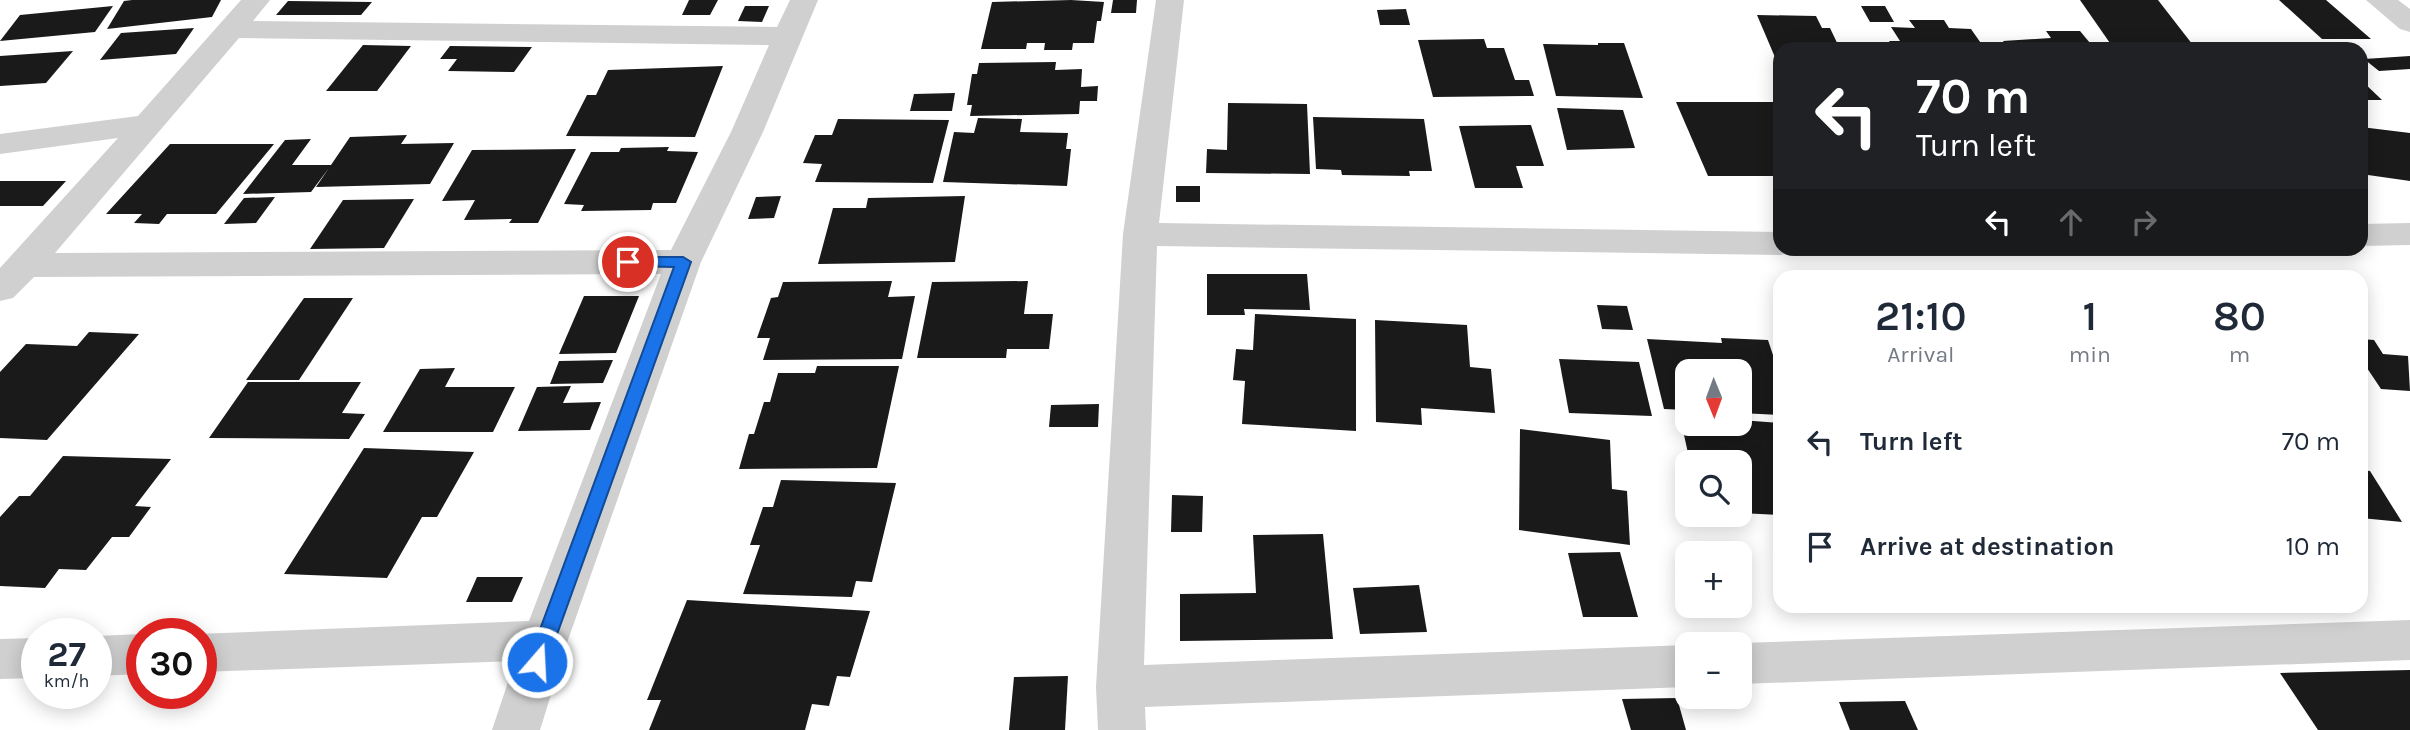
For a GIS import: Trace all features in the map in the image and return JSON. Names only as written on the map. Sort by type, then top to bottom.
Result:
[{"type":"street","points":[[12,277],[256,0]]},
{"type":"street","points":[[516,730],[545,640],[683,262],[747,132],[804,0]]},
{"type":"street","points":[[1170,0],[1140,234],[1121,709],[1675,667]]},
{"type":"street","points":[[2380,0],[2410,23]]},
{"type":"street","points":[[229,29],[787,36]]},
{"type":"street","points":[[0,144],[148,124]]},
{"type":"street","points":[[1140,234],[1773,244]]},
{"type":"street","points":[[2368,235],[2410,234]]},
{"type":"street","points":[[12,277],[683,262]]},
{"type":"street","points":[[217,651],[545,640]]},
{"type":"street","points":[[1752,664],[2410,640]]},
{"type":"street","points":[[0,659],[21,658]]},
{"type":"building","points":[[221,0],[212,17],[107,29],[124,1]]},
{"type":"building","points":[[689,0],[718,0],[710,15],[682,15]]},
{"type":"building","points":[[1113,0],[1137,0],[1136,13],[1111,13]]},
{"type":"building","points":[[2080,0],[2158,0],[2191,42],[2109,42]]},
{"type":"building","points":[[2279,0],[2326,0],[2371,39],[2322,39]]},
{"type":"building","points":[[288,1],[372,2],[361,15],[276,15]]},
{"type":"building","points":[[992,2],[1104,2],[1101,21],[1097,21],[1094,43],[1073,43],[1072,50],[1044,50],[1045,43],[1027,43],[1026,49],[981,49]]},
{"type":"building","points":[[113,6],[95,32],[0,41],[20,15]]},
{"type":"building","points":[[745,6],[769,6],[762,22],[738,21]]},
{"type":"building","points":[[1861,6],[1885,6],[1894,22],[1870,22]]},
{"type":"building","points":[[1406,9],[1410,25],[1380,25],[1377,10]]},
{"type":"building","points":[[1757,15],[1816,16],[1822,28],[1830,28],[1837,42],[1773,42],[1773,53]]},
{"type":"building","points":[[1909,20],[1944,20],[1949,28],[1971,29],[1980,42],[1889,41],[1900,41],[1891,27],[1915,28]]},
{"type":"building","points":[[194,28],[176,54],[100,60],[121,33]]},
{"type":"building","points":[[2046,31],[2080,31],[2089,42],[2003,41],[2051,38]]},
{"type":"building","points":[[1484,39],[1487,48],[1504,48],[1515,80],[1529,80],[1534,96],[1433,97],[1418,40]]},
{"type":"building","points":[[1624,43],[1643,98],[1556,96],[1543,44]]},
{"type":"building","points":[[363,45],[411,46],[377,91],[326,91]]},
{"type":"building","points":[[450,46],[532,47],[514,72],[448,71],[457,59],[440,59]]},
{"type":"building","points":[[73,51],[46,83],[0,86],[0,56]]},
{"type":"building","points":[[2410,56],[2410,69],[2379,71],[2368,62],[2368,59]]},
{"type":"building","points":[[1056,62],[1055,70],[1082,69],[1081,87],[1098,86],[1097,101],[1080,101],[1079,114],[970,116],[972,105],[967,105],[972,74],[977,74],[979,63]]},
{"type":"building","points":[[723,66],[695,137],[566,136],[587,95],[596,95],[608,70]]},
{"type":"building","points":[[2368,87],[2382,100],[2368,100]]},
{"type":"building","points":[[955,93],[952,111],[910,111],[914,94]]},
{"type":"building","points":[[1676,102],[1773,102],[1773,176],[1708,176]]},
{"type":"building","points":[[1228,103],[1307,104],[1310,174],[1206,173],[1207,149],[1227,150]]},
{"type":"building","points":[[1557,108],[1623,110],[1635,148],[1567,150]]},
{"type":"building","points":[[1313,117],[1424,119],[1432,171],[1409,171],[1410,176],[1342,175],[1341,170],[1316,169]]},
{"type":"building","points":[[978,118],[1022,119],[1020,132],[1068,133],[1066,149],[1071,149],[1067,186],[943,182],[954,132],[974,133]]},
{"type":"building","points":[[838,119],[949,120],[933,183],[815,182],[822,164],[803,163],[815,135],[832,135]]},
{"type":"building","points":[[1531,125],[1544,166],[1516,166],[1523,188],[1475,188],[1459,126]]},
{"type":"building","points":[[2368,128],[2410,133],[2410,181],[2368,175]]},
{"type":"building","points":[[407,135],[401,144],[454,143],[430,184],[316,187],[329,168],[311,192],[243,194],[285,140],[311,139],[292,165],[331,165],[350,137]]},
{"type":"building","points":[[170,144],[274,144],[216,214],[167,214],[159,224],[134,223],[142,214],[106,214]]},
{"type":"building","points":[[669,147],[667,151],[698,152],[676,203],[653,203],[651,210],[581,211],[584,205],[564,204],[591,152]]},
{"type":"building","points":[[576,149],[538,223],[509,223],[512,219],[464,220],[475,200],[442,201],[472,150]]},
{"type":"building","points":[[0,181],[66,181],[43,206],[0,206]]},
{"type":"building","points":[[1176,186],[1200,186],[1200,202],[1176,202]]},
{"type":"building","points":[[781,196],[774,218],[748,219],[756,197]]},
{"type":"building","points":[[965,196],[955,262],[818,264],[833,208],[866,208],[868,198]]},
{"type":"building","points":[[275,197],[256,223],[224,224],[244,198]]},
{"type":"building","points":[[414,199],[384,248],[310,249],[343,200]]},
{"type":"building","points":[[1207,274],[1307,274],[1310,310],[1244,309],[1245,315],[1207,315]]},
{"type":"building","points":[[892,281],[888,297],[915,296],[902,359],[763,360],[770,338],[757,338],[771,298],[778,297],[783,282]]},
{"type":"building","points":[[1028,281],[1024,314],[1053,314],[1049,349],[1007,349],[1006,358],[917,358],[932,282]]},
{"type":"building","points":[[584,296],[639,296],[616,353],[559,354]]},
{"type":"building","points":[[304,298],[353,298],[299,380],[246,380]]},
{"type":"building","points":[[1597,305],[1627,306],[1633,330],[1602,329]]},
{"type":"building","points":[[1255,314],[1356,319],[1356,431],[1242,424],[1245,381],[1233,380],[1236,349],[1253,350]]},
{"type":"building","points":[[1375,320],[1467,325],[1470,367],[1491,369],[1495,413],[1421,408],[1422,425],[1376,422]]},
{"type":"building","points":[[89,332],[139,334],[47,440],[0,438],[0,372],[26,344],[77,346]]},
{"type":"building","points":[[1721,338],[1768,340],[1773,355],[1773,415],[1752,414],[1752,359],[1675,359],[1675,409],[1664,409],[1647,339],[1722,343]]},
{"type":"building","points":[[2368,340],[2374,340],[2383,354],[2408,356],[2410,391],[2381,389],[2368,370]]},
{"type":"building","points":[[1559,359],[1639,362],[1652,416],[1569,413]]},
{"type":"building","points":[[613,360],[603,383],[550,384],[559,361]]},
{"type":"building","points":[[817,366],[899,366],[877,468],[739,469],[749,434],[754,434],[764,402],[770,402],[778,373],[815,373]]},
{"type":"building","points":[[455,368],[445,387],[515,387],[493,432],[383,432],[420,369]]},
{"type":"building","points":[[248,382],[361,382],[342,413],[365,414],[349,439],[209,438]]},
{"type":"building","points":[[571,386],[563,403],[601,402],[590,430],[518,431],[537,387]]},
{"type":"building","points":[[1099,404],[1098,427],[1049,427],[1051,405]]},
{"type":"building","points":[[1752,421],[1773,422],[1773,515],[1752,514],[1752,450],[1687,450],[1684,436],[1752,436]]},
{"type":"building","points":[[1520,429],[1610,440],[1612,489],[1627,491],[1630,545],[1519,530]]},
{"type":"building","points":[[364,448],[474,452],[437,517],[422,517],[387,578],[284,574]]},
{"type":"building","points":[[63,456],[171,459],[135,506],[151,507],[129,537],[112,537],[86,570],[59,569],[45,588],[0,586],[0,517],[19,496],[30,496]]},
{"type":"building","points":[[2368,471],[2370,471],[2402,522],[2368,519]]},
{"type":"building","points":[[781,480],[896,483],[872,582],[856,581],[852,597],[743,594],[760,545],[750,545],[763,507],[773,507]]},
{"type":"building","points":[[1172,495],[1203,496],[1202,532],[1171,532]]},
{"type":"building","points":[[1323,534],[1333,639],[1180,641],[1180,594],[1256,593],[1253,535]]},
{"type":"building","points":[[1620,552],[1638,617],[1583,617],[1568,553]]},
{"type":"building","points":[[477,577],[523,577],[512,602],[466,602]]},
{"type":"building","points":[[1419,585],[1427,632],[1360,634],[1353,588]]},
{"type":"building","points":[[687,600],[870,611],[850,677],[837,676],[829,706],[812,704],[805,730],[649,730],[661,700],[647,700]]},
{"type":"building","points":[[2410,670],[2410,730],[2318,730],[2280,673]]},
{"type":"building","points":[[1068,676],[1065,730],[1009,730],[1014,677]]},
{"type":"building","points":[[1675,698],[1675,709],[1680,709],[1686,730],[1631,730],[1622,699]]},
{"type":"building","points":[[1905,701],[1918,730],[1850,730],[1839,702]]},
{"type":"route","points":[[537,662],[683,262],[628,262]]}]
